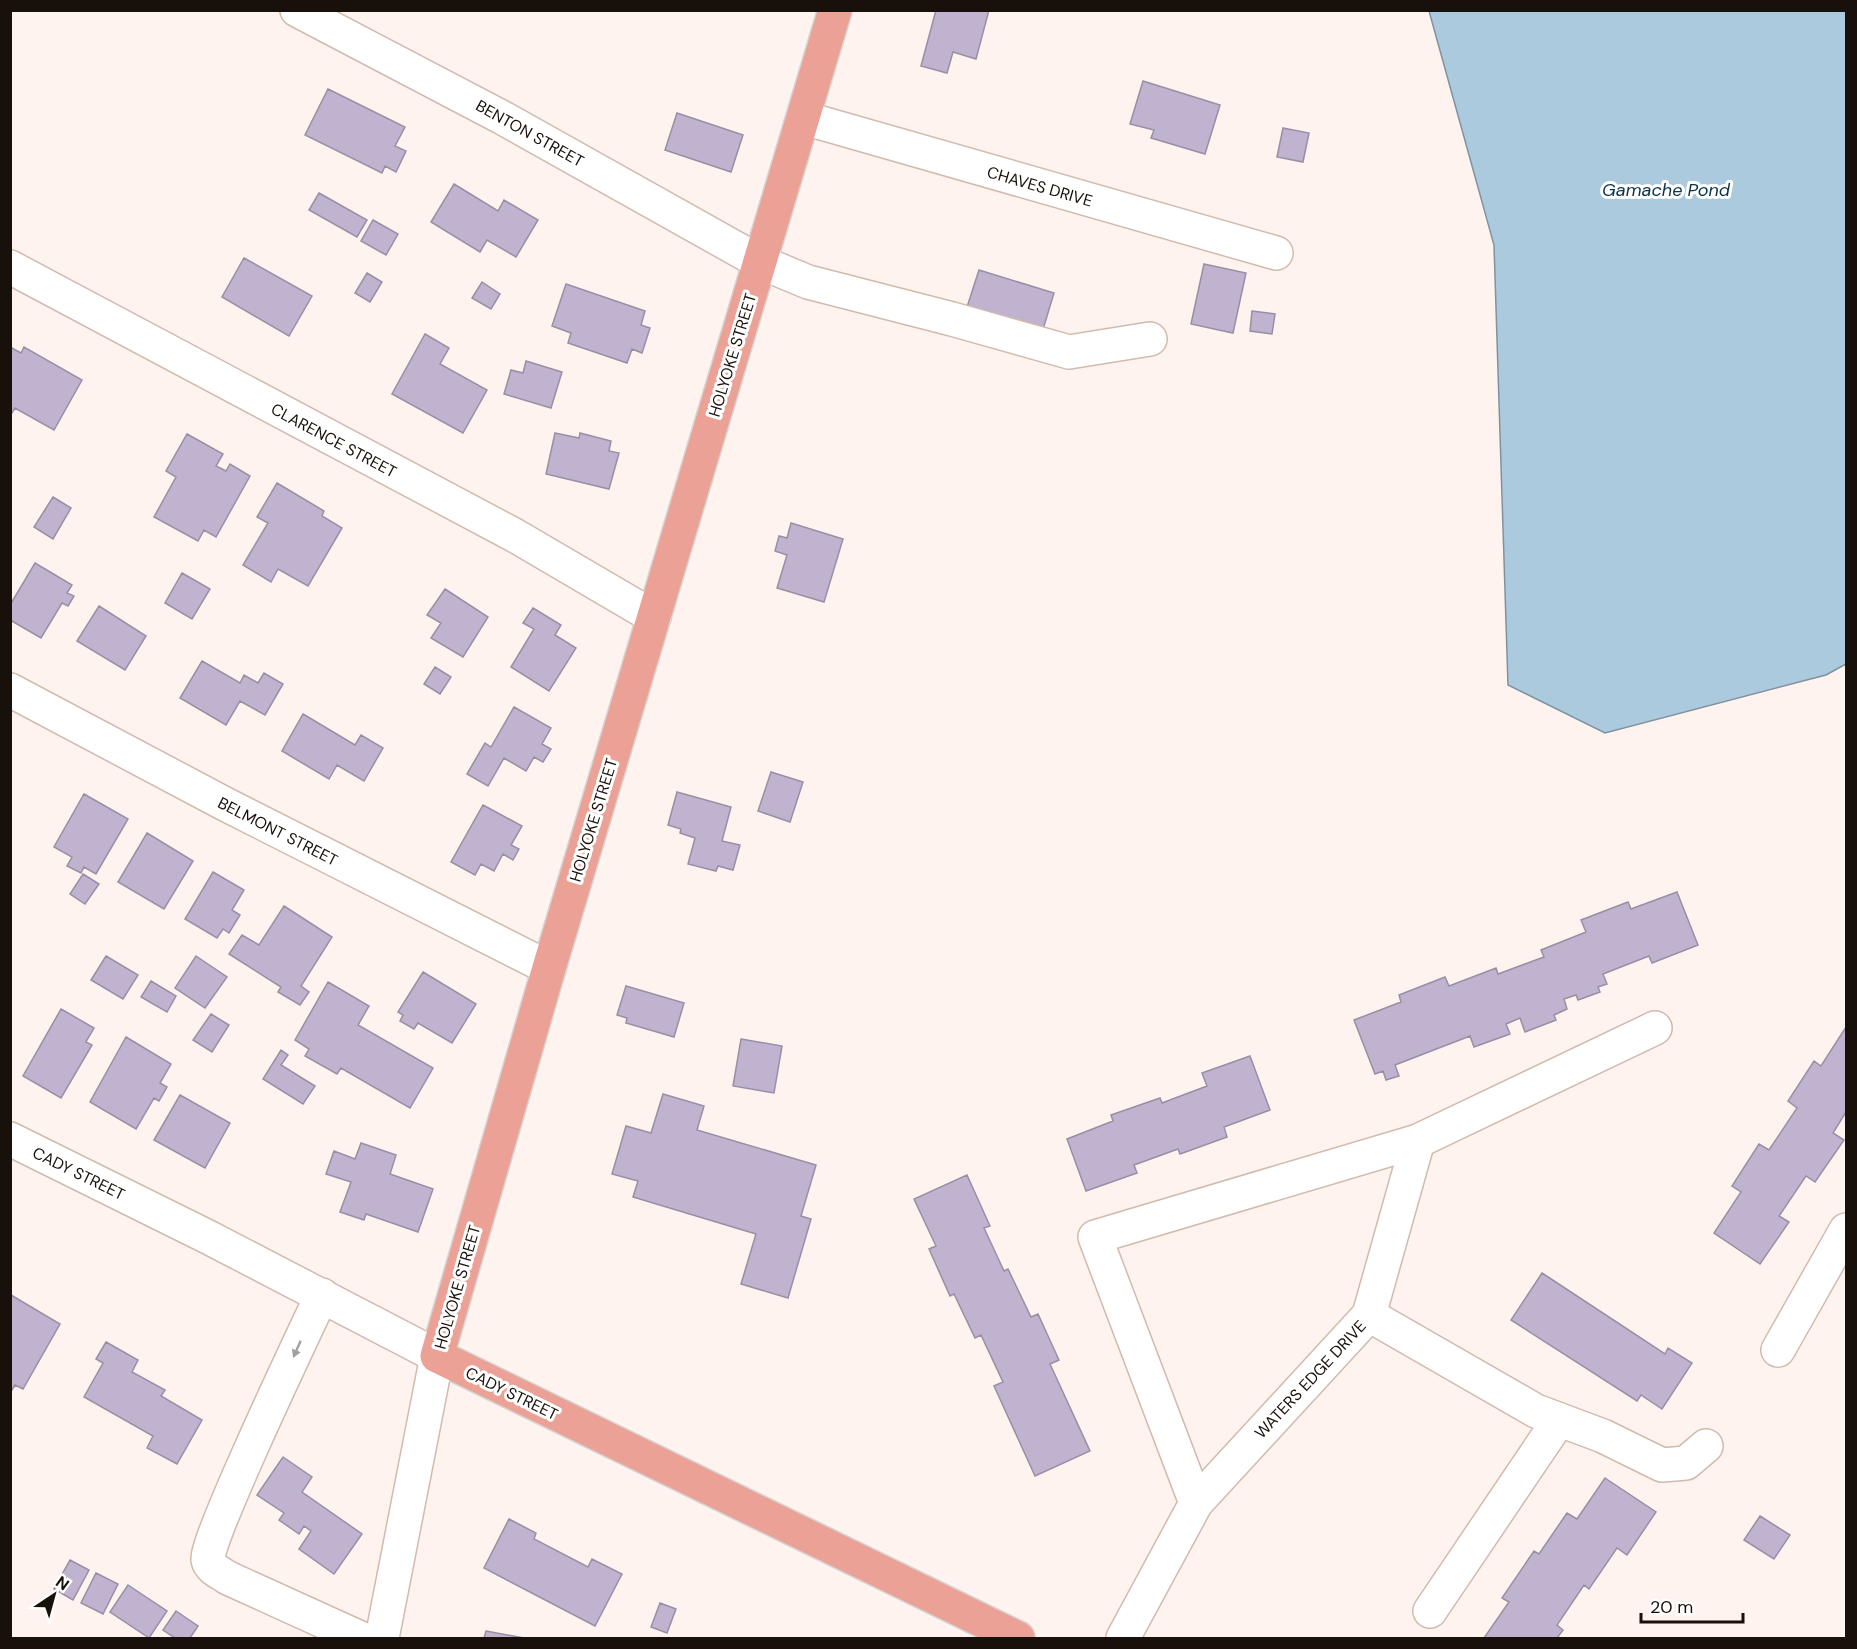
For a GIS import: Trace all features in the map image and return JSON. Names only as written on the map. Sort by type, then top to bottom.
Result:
[{"type":"main road","name":"HOLYOKE STREET","points":[[437,1356],[549,968],[835,10]]},
{"type":"main road","name":"CADY STREET","points":[[437,1356],[1018,1638]]},
{"type":"street","name":"BENTON STREET","points":[[297,10],[503,118],[760,262],[808,282],[1069,352],[1150,339]]},
{"type":"street","name":"CHAVES DRIVE","points":[[804,118],[1276,253]]},
{"type":"street","name":"CLARENCE STREET","points":[[10,267],[514,535],[654,617]]},
{"type":"street","name":"BELMONT STREET","points":[[10,690],[225,804],[549,968]]},
{"type":"street","points":[[1196,1503],[1095,1237],[1418,1141],[1655,1028]]},
{"type":"street","name":"CADY STREET","points":[[10,1139],[322,1295],[437,1356]]},
{"type":"street","points":[[1369,1316],[1418,1141]]},
{"type":"street","points":[[1778,1350],[1846,1230]]},
{"type":"street","points":[[322,1295],[208,1549],[208,1560],[214,1570],[228,1578],[360,1638]]},
{"type":"street","name":"WATERS EDGE DRIVE","points":[[1123,1638],[1196,1503],[1369,1316],[1536,1411],[1604,1436],[1662,1465],[1686,1463],[1706,1446]]},
{"type":"street","name":"HOLYOKE STREET","points":[[382,1638],[437,1356]]},
{"type":"street","points":[[1430,1611],[1559,1420]]},
{"type":"water","name":"Gamache Pond","points":[[1429,11],[1846,11],[1846,664],[1826,675],[1605,733],[1508,685],[1494,245]]},
{"type":"building","points":[[936,10],[989,10],[976,59],[953,52],[947,73],[921,66]]},
{"type":"building","points":[[1143,81],[1220,105],[1205,154],[1151,138],[1154,130],[1130,124]]},
{"type":"building","points":[[328,89],[405,127],[395,146],[406,151],[396,172],[385,166],[382,173],[305,135]]},
{"type":"building","points":[[677,113],[743,135],[731,172],[665,150]]},
{"type":"building","points":[[1283,128],[1309,133],[1303,162],[1277,157]]},
{"type":"building","points":[[454,184],[498,211],[504,200],[538,220],[516,257],[487,240],[480,252],[431,222]]},
{"type":"building","points":[[319,193],[367,220],[357,237],[309,210]]},
{"type":"building","points":[[373,220],[398,234],[386,255],[361,241]]},
{"type":"building","points":[[244,258],[312,296],[289,336],[222,297]]},
{"type":"building","points":[[1204,264],[1246,273],[1233,333],[1191,324]]},
{"type":"building","points":[[979,270],[1054,293],[1041,336],[967,307]]},
{"type":"building","points":[[367,273],[382,282],[370,302],[355,293]]},
{"type":"building","points":[[482,282],[500,294],[491,309],[472,298]]},
{"type":"building","points":[[566,284],[645,311],[641,325],[650,328],[642,353],[632,349],[627,363],[568,343],[571,333],[552,326]]},
{"type":"building","points":[[1252,311],[1275,314],[1272,334],[1250,331]]},
{"type":"building","points":[[425,334],[449,348],[440,364],[487,390],[463,433],[392,394]]},
{"type":"building","points":[[10,347],[21,353],[24,347],[82,380],[54,430],[15,408],[10,416]]},
{"type":"building","points":[[526,361],[562,372],[551,408],[504,394],[511,370],[523,373]]},
{"type":"building","points":[[555,433],[579,438],[580,433],[611,441],[609,451],[619,453],[609,489],[546,474]]},
{"type":"building","points":[[187,434],[223,454],[216,466],[226,471],[230,464],[250,476],[216,537],[204,530],[198,541],[154,517],[176,477],[166,471]]},
{"type":"building","points":[[277,483],[324,511],[322,516],[342,528],[308,586],[278,569],[271,582],[243,565],[268,523],[257,517]]},
{"type":"building","points":[[53,497],[71,508],[53,539],[34,527]]},
{"type":"building","points":[[791,523],[843,539],[824,602],[777,588],[787,555],[775,551],[779,536],[787,538]]},
{"type":"building","points":[[35,563],[72,585],[67,593],[74,596],[68,606],[62,603],[41,638],[10,620],[10,605]]},
{"type":"building","points":[[182,573],[210,589],[192,619],[165,603]]},
{"type":"building","points":[[445,589],[488,617],[463,657],[431,638],[441,623],[427,615]]},
{"type":"building","points":[[99,606],[146,636],[125,670],[77,641]]},
{"type":"building","points":[[533,608],[561,625],[555,635],[576,648],[549,691],[511,667],[534,629],[523,623]]},
{"type":"building","points":[[202,661],[240,683],[244,675],[258,683],[264,673],[283,684],[265,715],[240,701],[226,725],[180,698]]},
{"type":"building","points":[[435,667],[451,677],[440,694],[424,684]]},
{"type":"building","points":[[514,707],[551,728],[542,744],[551,749],[543,762],[534,757],[526,771],[504,758],[488,786],[467,774],[485,743],[491,747]]},
{"type":"building","points":[[303,714],[355,745],[361,735],[383,748],[364,781],[337,765],[329,779],[282,751]]},
{"type":"building","points":[[771,772],[803,782],[790,822],[758,811]]},
{"type":"building","points":[[677,792],[731,807],[722,841],[740,845],[733,870],[718,866],[716,871],[688,864],[695,838],[680,833],[681,829],[668,825]]},
{"type":"building","points":[[84,794],[128,819],[96,874],[84,867],[81,873],[67,866],[72,857],[54,847]]},
{"type":"building","points":[[483,805],[522,826],[511,845],[519,849],[513,860],[503,854],[494,871],[481,864],[475,875],[451,862]]},
{"type":"building","points":[[147,833],[193,861],[164,909],[118,882]]},
{"type":"building","points":[[213,872],[244,890],[232,910],[240,915],[229,933],[223,929],[217,938],[185,919]]},
{"type":"building","points":[[83,874],[99,884],[85,904],[70,894]]},
{"type":"building","points":[[1677,892],[1698,945],[1652,963],[1649,956],[1603,974],[1607,984],[1598,987],[1600,992],[1578,1000],[1576,995],[1564,999],[1567,1009],[1554,1015],[1556,1020],[1525,1032],[1520,1018],[1506,1024],[1510,1034],[1474,1047],[1470,1036],[1395,1065],[1399,1076],[1386,1080],[1383,1071],[1375,1074],[1354,1020],[1401,1002],[1399,995],[1445,977],[1449,986],[1496,968],[1498,974],[1544,957],[1541,950],[1586,932],[1581,920],[1628,902],[1631,909]]},
{"type":"building","points":[[284,906],[332,937],[301,986],[309,992],[300,1005],[278,992],[281,987],[229,954],[242,935],[259,945]]},
{"type":"building","points":[[106,956],[138,975],[123,999],[91,980]]},
{"type":"building","points":[[196,956],[227,977],[205,1008],[175,988]]},
{"type":"building","points":[[423,972],[476,1004],[452,1043],[418,1023],[414,1029],[400,1021],[403,1015],[398,1012]]},
{"type":"building","points":[[151,981],[176,996],[167,1012],[141,997]]},
{"type":"building","points":[[328,982],[369,1006],[358,1025],[433,1068],[410,1108],[341,1068],[337,1074],[305,1056],[309,1049],[295,1040]]},
{"type":"building","points":[[626,986],[684,1003],[674,1037],[626,1023],[627,1018],[617,1015]]},
{"type":"building","points":[[61,1009],[94,1028],[86,1042],[92,1045],[61,1098],[23,1076]]},
{"type":"building","points":[[211,1014],[229,1025],[212,1052],[193,1040]]},
{"type":"building","points":[[1846,1027],[1846,1112],[1833,1133],[1844,1140],[1815,1182],[1806,1176],[1779,1216],[1789,1222],[1760,1264],[1714,1233],[1741,1192],[1732,1186],[1759,1144],[1769,1150],[1797,1108],[1788,1101],[1814,1061],[1821,1066]]},
{"type":"building","points":[[126,1037],[171,1064],[160,1083],[167,1087],[159,1101],[154,1098],[136,1129],[90,1102]]},
{"type":"building","points":[[741,1039],[782,1046],[774,1093],[733,1086]]},
{"type":"building","points":[[281,1050],[288,1055],[281,1065],[315,1086],[303,1104],[263,1079]]},
{"type":"building","points":[[1250,1056],[1270,1110],[1224,1127],[1227,1137],[1180,1154],[1178,1149],[1134,1165],[1137,1173],[1086,1191],[1067,1139],[1113,1121],[1111,1115],[1160,1098],[1162,1103],[1207,1086],[1202,1073]]},
{"type":"building","points":[[663,1094],[704,1106],[697,1130],[816,1165],[801,1216],[811,1219],[788,1298],[741,1284],[756,1234],[633,1197],[638,1181],[612,1174],[626,1126],[651,1133]]},
{"type":"building","points":[[180,1095],[230,1123],[205,1168],[154,1140]]},
{"type":"building","points":[[361,1143],[396,1155],[390,1174],[433,1189],[418,1232],[366,1214],[364,1220],[340,1212],[351,1182],[326,1174],[334,1151],[355,1159]]},
{"type":"building","points":[[967,1175],[990,1226],[984,1228],[1004,1271],[1008,1269],[1031,1317],[1038,1314],[1059,1360],[1050,1364],[1090,1451],[1035,1476],[994,1386],[1003,1382],[981,1335],[975,1338],[954,1294],[950,1296],[929,1249],[936,1246],[914,1199]]},
{"type":"building","points":[[1542,1273],[1665,1354],[1668,1348],[1692,1363],[1662,1409],[1641,1395],[1637,1401],[1511,1320]]},
{"type":"building","points":[[11,1295],[60,1324],[23,1389],[15,1385],[10,1393]]},
{"type":"building","points":[[106,1342],[138,1360],[132,1372],[165,1390],[161,1396],[202,1420],[177,1464],[147,1448],[153,1436],[84,1397],[103,1363],[96,1359]]},
{"type":"building","points":[[283,1457],[312,1477],[302,1492],[362,1534],[334,1574],[299,1549],[311,1531],[304,1526],[299,1534],[279,1520],[284,1513],[257,1495]]},
{"type":"building","points":[[1605,1478],[1656,1512],[1627,1555],[1617,1548],[1589,1589],[1584,1585],[1557,1625],[1563,1630],[1557,1638],[1484,1638],[1509,1602],[1502,1598],[1534,1551],[1539,1554],[1567,1513],[1577,1519]]},
{"type":"building","points":[[1760,1516],[1790,1535],[1774,1559],[1744,1540]]},
{"type":"building","points":[[509,1519],[536,1533],[534,1539],[588,1567],[592,1559],[622,1574],[595,1626],[484,1568]]},
{"type":"building","points":[[70,1560],[89,1570],[73,1600],[54,1589]]},
{"type":"building","points":[[96,1573],[118,1584],[103,1614],[81,1603]]},
{"type":"building","points":[[128,1585],[167,1611],[149,1638],[110,1612]]},
{"type":"building","points":[[660,1603],[676,1609],[667,1633],[651,1627]]},
{"type":"building","points":[[176,1611],[198,1626],[190,1638],[175,1638],[163,1630]]},
{"type":"building","points":[[486,1631],[524,1638],[484,1638]]}]
